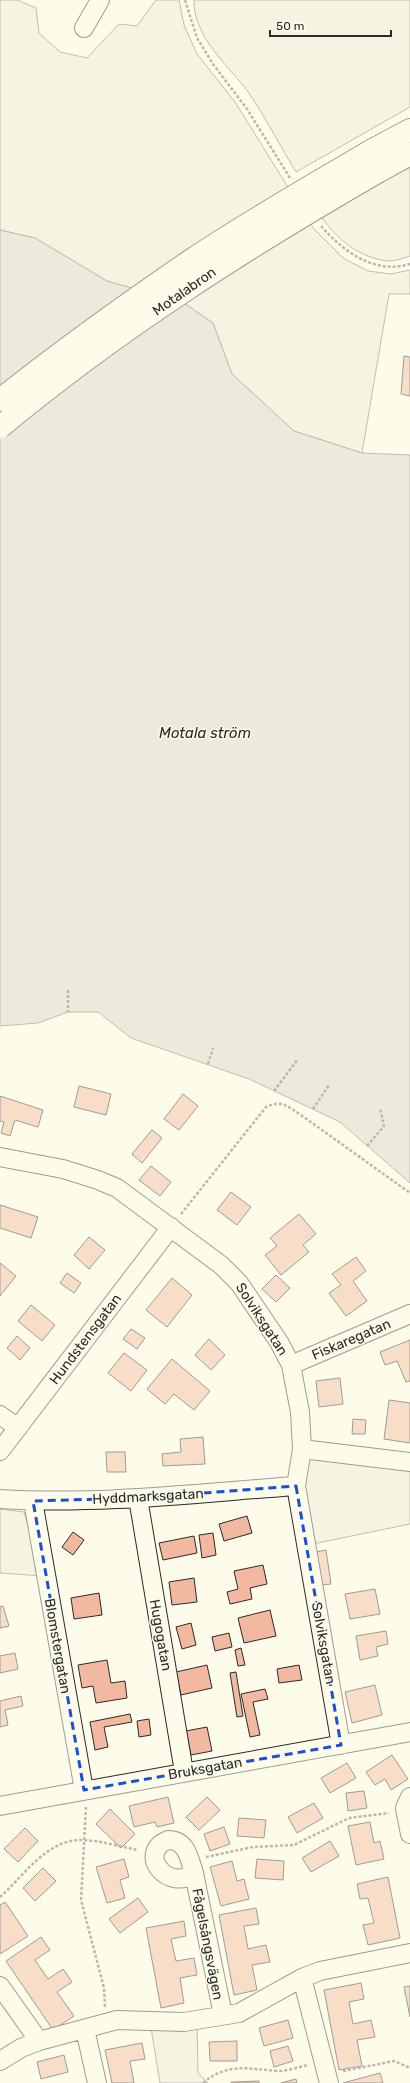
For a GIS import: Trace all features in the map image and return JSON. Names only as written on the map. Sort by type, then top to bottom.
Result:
[{"type":"highway","name":"Motalabron","points":[[0,400],[44,365],[194,259],[279,205],[369,152],[410,130]]},
{"type":"highway","name":"Motalabron","points":[[0,427],[58,381],[206,275],[290,222],[410,154]]},
{"type":"street","points":[[84,28],[100,0]]},
{"type":"street","name":"Solviksgatan","points":[[0,1157],[63,1169],[98,1180],[123,1192],[221,1265],[239,1283],[279,1342],[291,1365],[300,1412],[302,1449],[296,1486],[341,1744]]},
{"type":"street","name":"Hundstensgatan","points":[[0,1451],[171,1227]]},
{"type":"street","name":"Fiskaregatan","points":[[291,1365],[410,1314]]},
{"type":"street","points":[[0,1415],[18,1428]]},
{"type":"street","points":[[302,1449],[410,1462]]},
{"type":"street","name":"Hyddmarksgatan","points":[[0,1499],[33,1501],[138,1498],[296,1486]]},
{"type":"street","name":"Hugogatan","points":[[138,1498],[184,1772]]},
{"type":"street","name":"Blomstergatan","points":[[33,1501],[84,1790]]},
{"type":"street","name":"Bruksgatan","points":[[0,1806],[410,1732]]},
{"type":"street","points":[[408,1804],[410,1834]]},
{"type":"street","name":"Fågelsångsvägen","points":[[192,1866],[179,1878],[166,1875],[157,1866],[154,1854],[162,1843],[174,1840],[185,1847],[192,1866],[223,2016]]},
{"type":"street","name":"Fågelsångsvägen","points":[[0,2062],[21,2048],[39,2041],[117,2020],[184,2022],[239,2013],[302,1978],[320,1971],[410,1953]]},
{"type":"street","points":[[302,1978],[327,2076]]},
{"type":"street","points":[[0,1986],[39,2041]]},
{"type":"street","points":[[84,2029],[97,2083]]},
{"type":"path","points":[[185,0],[197,38],[213,64],[247,109],[291,180]]},
{"type":"path","points":[[320,225],[338,244],[354,256],[380,266],[410,264]]},
{"type":"path","points":[[68,990],[68,1012]]},
{"type":"path","points":[[208,1064],[213,1048]]},
{"type":"path","points":[[274,1091],[298,1059]]},
{"type":"path","points":[[313,1109],[329,1085]]},
{"type":"path","points":[[171,1227],[266,1107],[274,1103],[284,1104],[301,1115],[410,1193]]},
{"type":"path","points":[[367,1146],[384,1126],[380,1108]]},
{"type":"path","points":[[84,1790],[87,1804],[83,1840],[81,1900],[104,1988],[106,2023]]},
{"type":"path","points":[[192,1866],[253,1847],[294,1845],[349,1818],[408,1804]]},
{"type":"path","points":[[0,1897],[53,1848],[61,1843],[83,1840],[154,1854]]},
{"type":"path","points":[[203,2083],[224,2070],[234,2068],[254,2068],[279,2071],[316,2064],[327,2076],[394,2061],[410,2068]]},
{"type":"highlighted area","points":[[296,1486],[341,1745],[84,1790],[33,1501],[138,1498]]},
{"type":"shaded area","points":[[0,0],[17,0],[36,8],[39,33],[60,52],[87,58],[119,24],[137,26],[156,0],[179,0],[184,25],[197,54],[235,102],[314,229],[343,258],[368,271],[391,274],[410,270],[410,294],[389,294],[362,453],[294,431],[232,374],[213,323],[184,303],[107,281],[35,238],[0,230]]},
{"type":"shaded area","points":[[194,0],[410,0],[410,107],[296,172],[249,93],[206,39],[195,14]]},
{"type":"shaded area","points":[[410,167],[410,256],[389,261],[359,252],[342,240],[321,216]]},
{"type":"shaded area","points":[[297,1456],[410,1470],[410,1524],[298,1547]]},
{"type":"shaded area","points":[[0,1509],[24,1512],[43,1576],[0,1573]]},
{"type":"shaded area","points":[[150,2022],[197,2023],[198,2073],[208,2083],[160,2083]]},
{"type":"water","name":"Motala ström","points":[[0,230],[35,238],[107,281],[184,303],[213,323],[232,374],[294,431],[362,453],[410,455],[410,1183],[340,1122],[249,1079],[131,1038],[98,1012],[68,1012],[38,1023],[0,1026]]},
{"type":"building","points":[[404,356],[410,357],[410,396],[401,394]]},
{"type":"building","points":[[79,1086],[111,1094],[106,1115],[74,1107]]},
{"type":"building","points":[[183,1094],[198,1106],[179,1130],[164,1119]]},
{"type":"building","points":[[0,1096],[43,1110],[38,1127],[15,1120],[10,1136],[1,1133],[4,1122],[0,1121]]},
{"type":"building","points":[[152,1130],[162,1138],[142,1163],[132,1154]]},
{"type":"building","points":[[151,1166],[171,1182],[160,1196],[139,1180]]},
{"type":"building","points":[[231,1192],[251,1207],[237,1225],[217,1210]]},
{"type":"building","points":[[0,1205],[38,1217],[31,1238],[0,1228]]},
{"type":"building","points":[[299,1214],[316,1234],[303,1245],[309,1252],[281,1275],[265,1255],[277,1246],[270,1238]]},
{"type":"building","points":[[89,1237],[105,1250],[89,1269],[74,1255]]},
{"type":"building","points":[[356,1257],[366,1271],[353,1281],[367,1301],[346,1316],[329,1293],[341,1285],[332,1274]]},
{"type":"building","points":[[0,1263],[16,1276],[0,1296]]},
{"type":"building","points":[[67,1273],[81,1283],[74,1293],[60,1283]]},
{"type":"building","points":[[276,1275],[290,1288],[276,1302],[262,1289]]},
{"type":"building","points":[[172,1278],[192,1295],[167,1327],[146,1310]]},
{"type":"building","points":[[31,1305],[55,1325],[42,1341],[18,1321]]},
{"type":"building","points":[[131,1329],[145,1338],[137,1349],[123,1339]]},
{"type":"building","points":[[17,1336],[30,1348],[20,1360],[7,1348]]},
{"type":"building","points":[[209,1339],[225,1355],[211,1370],[195,1355]]},
{"type":"building","points":[[410,1340],[410,1381],[406,1382],[397,1361],[385,1365],[380,1352]]},
{"type":"building","points":[[124,1353],[147,1370],[131,1391],[108,1373]]},
{"type":"building","points":[[172,1359],[210,1391],[194,1410],[174,1394],[165,1404],[147,1389]]},
{"type":"building","points":[[340,1378],[343,1404],[319,1407],[316,1381]]},
{"type":"building","points":[[389,1400],[410,1403],[410,1443],[384,1439]]},
{"type":"building","points":[[353,1419],[366,1420],[365,1434],[352,1434]]},
{"type":"building","points":[[203,1437],[205,1464],[163,1466],[162,1454],[181,1452],[180,1439]]},
{"type":"building","points":[[106,1452],[125,1452],[126,1472],[107,1472]]},
{"type":"building","points":[[247,1516],[252,1533],[224,1541],[219,1524]]},
{"type":"building","points":[[73,1532],[84,1540],[73,1555],[62,1547]]},
{"type":"building","points":[[213,1533],[216,1555],[202,1558],[199,1535]]},
{"type":"building","points":[[194,1536],[197,1553],[163,1560],[159,1543]]},
{"type":"building","points":[[326,1550],[331,1584],[321,1585],[316,1552]]},
{"type":"building","points":[[263,1565],[267,1584],[250,1588],[252,1599],[230,1604],[227,1592],[238,1589],[234,1571]]},
{"type":"building","points":[[194,1578],[197,1602],[172,1605],[169,1582]]},
{"type":"building","points":[[375,1589],[380,1614],[350,1619],[345,1594]]},
{"type":"building","points":[[99,1593],[102,1615],[74,1619],[71,1598]]},
{"type":"building","points":[[3,1606],[9,1626],[0,1628],[0,1607]]},
{"type":"building","points":[[270,1610],[276,1636],[244,1643],[238,1618]]},
{"type":"building","points":[[191,1623],[196,1645],[182,1649],[176,1627]]},
{"type":"building","points":[[386,1631],[388,1644],[376,1647],[378,1656],[360,1660],[356,1636]]},
{"type":"building","points":[[229,1633],[232,1647],[215,1651],[212,1637]]},
{"type":"building","points":[[241,1648],[245,1665],[238,1666],[235,1650]]},
{"type":"building","points":[[15,1653],[18,1669],[0,1673],[0,1656]]},
{"type":"building","points":[[107,1660],[111,1683],[125,1681],[127,1698],[96,1703],[93,1686],[82,1688],[78,1665]]},
{"type":"building","points":[[207,1665],[212,1688],[181,1695],[176,1672]]},
{"type":"building","points":[[299,1665],[302,1680],[279,1683],[277,1669]]},
{"type":"building","points":[[236,1672],[243,1716],[237,1717],[230,1673]]},
{"type":"building","points":[[375,1685],[382,1715],[352,1723],[345,1692]]},
{"type":"building","points":[[265,1689],[268,1699],[253,1702],[260,1735],[250,1737],[241,1694]]},
{"type":"building","points":[[21,1696],[23,1706],[5,1710],[8,1725],[0,1727],[0,1701]]},
{"type":"building","points":[[130,1714],[132,1722],[104,1727],[108,1747],[95,1750],[90,1722]]},
{"type":"building","points":[[149,1719],[151,1735],[139,1737],[137,1721]]},
{"type":"building","points":[[207,1727],[212,1751],[191,1755],[186,1731]]},
{"type":"building","points":[[392,1755],[408,1779],[391,1790],[385,1779],[375,1785],[366,1772]]},
{"type":"building","points":[[347,1763],[356,1778],[330,1793],[321,1778]]},
{"type":"building","points":[[364,1791],[367,1808],[348,1811],[346,1793]]},
{"type":"building","points":[[168,1797],[174,1823],[157,1827],[155,1822],[134,1827],[129,1806]]},
{"type":"building","points":[[207,1797],[220,1810],[199,1830],[186,1817]]},
{"type":"building","points":[[314,1803],[323,1818],[297,1833],[288,1817]]},
{"type":"building","points":[[110,1809],[135,1834],[121,1848],[96,1824]]},
{"type":"building","points":[[239,1818],[266,1820],[264,1838],[237,1836]]},
{"type":"building","points":[[370,1822],[374,1843],[380,1841],[384,1859],[356,1865],[348,1826]]},
{"type":"building","points":[[224,1827],[230,1844],[210,1851],[204,1834]]},
{"type":"building","points":[[25,1828],[38,1841],[18,1862],[4,1849]]},
{"type":"building","points":[[330,1841],[339,1856],[311,1872],[302,1858]]},
{"type":"building","points":[[124,1859],[129,1877],[120,1880],[125,1898],[107,1903],[96,1867]]},
{"type":"building","points":[[257,1859],[284,1861],[283,1880],[255,1878]]},
{"type":"building","points":[[232,1861],[237,1881],[244,1879],[249,1899],[221,1906],[210,1867]]},
{"type":"building","points":[[43,1868],[56,1881],[35,1901],[23,1888]]},
{"type":"building","points":[[388,1877],[400,1938],[368,1945],[363,1925],[374,1923],[368,1898],[360,1899],[357,1884]]},
{"type":"building","points":[[138,1898],[148,1912],[120,1933],[109,1919]]},
{"type":"building","points":[[5,1902],[28,1936],[0,1954],[0,1905]]},
{"type":"building","points":[[256,1908],[259,1924],[244,1926],[248,1949],[266,1945],[270,1962],[252,1965],[257,1990],[234,1995],[219,1915]]},
{"type":"building","points":[[184,1921],[186,1936],[171,1939],[176,1961],[194,1958],[197,1975],[180,1978],[184,2003],[161,2008],[146,1928]]},
{"type":"building","points":[[41,1937],[50,1950],[35,1960],[48,1979],[63,1969],[72,1982],[57,1992],[74,2016],[53,2030],[6,1961]]},
{"type":"building","points":[[361,1983],[364,1999],[349,2002],[353,2024],[371,2020],[375,2037],[357,2040],[362,2066],[339,2070],[324,1990]]},
{"type":"building","points":[[410,1986],[410,2017],[404,1987]]},
{"type":"building","points":[[288,2020],[293,2038],[264,2046],[259,2028]]},
{"type":"building","points":[[237,2041],[237,2061],[210,2061],[209,2042]]},
{"type":"building","points":[[142,2043],[145,2059],[130,2061],[134,2083],[112,2083],[105,2050]]},
{"type":"building","points":[[288,2046],[293,2061],[274,2067],[270,2051]]},
{"type":"building","points":[[64,2055],[68,2072],[41,2079],[37,2062]]},
{"type":"building","points":[[380,2073],[383,2083],[343,2083]]},
{"type":"building","points":[[296,2079],[297,2083],[281,2083]]},
{"type":"building","points":[[259,2081],[259,2083],[231,2083],[231,2082]]}]
